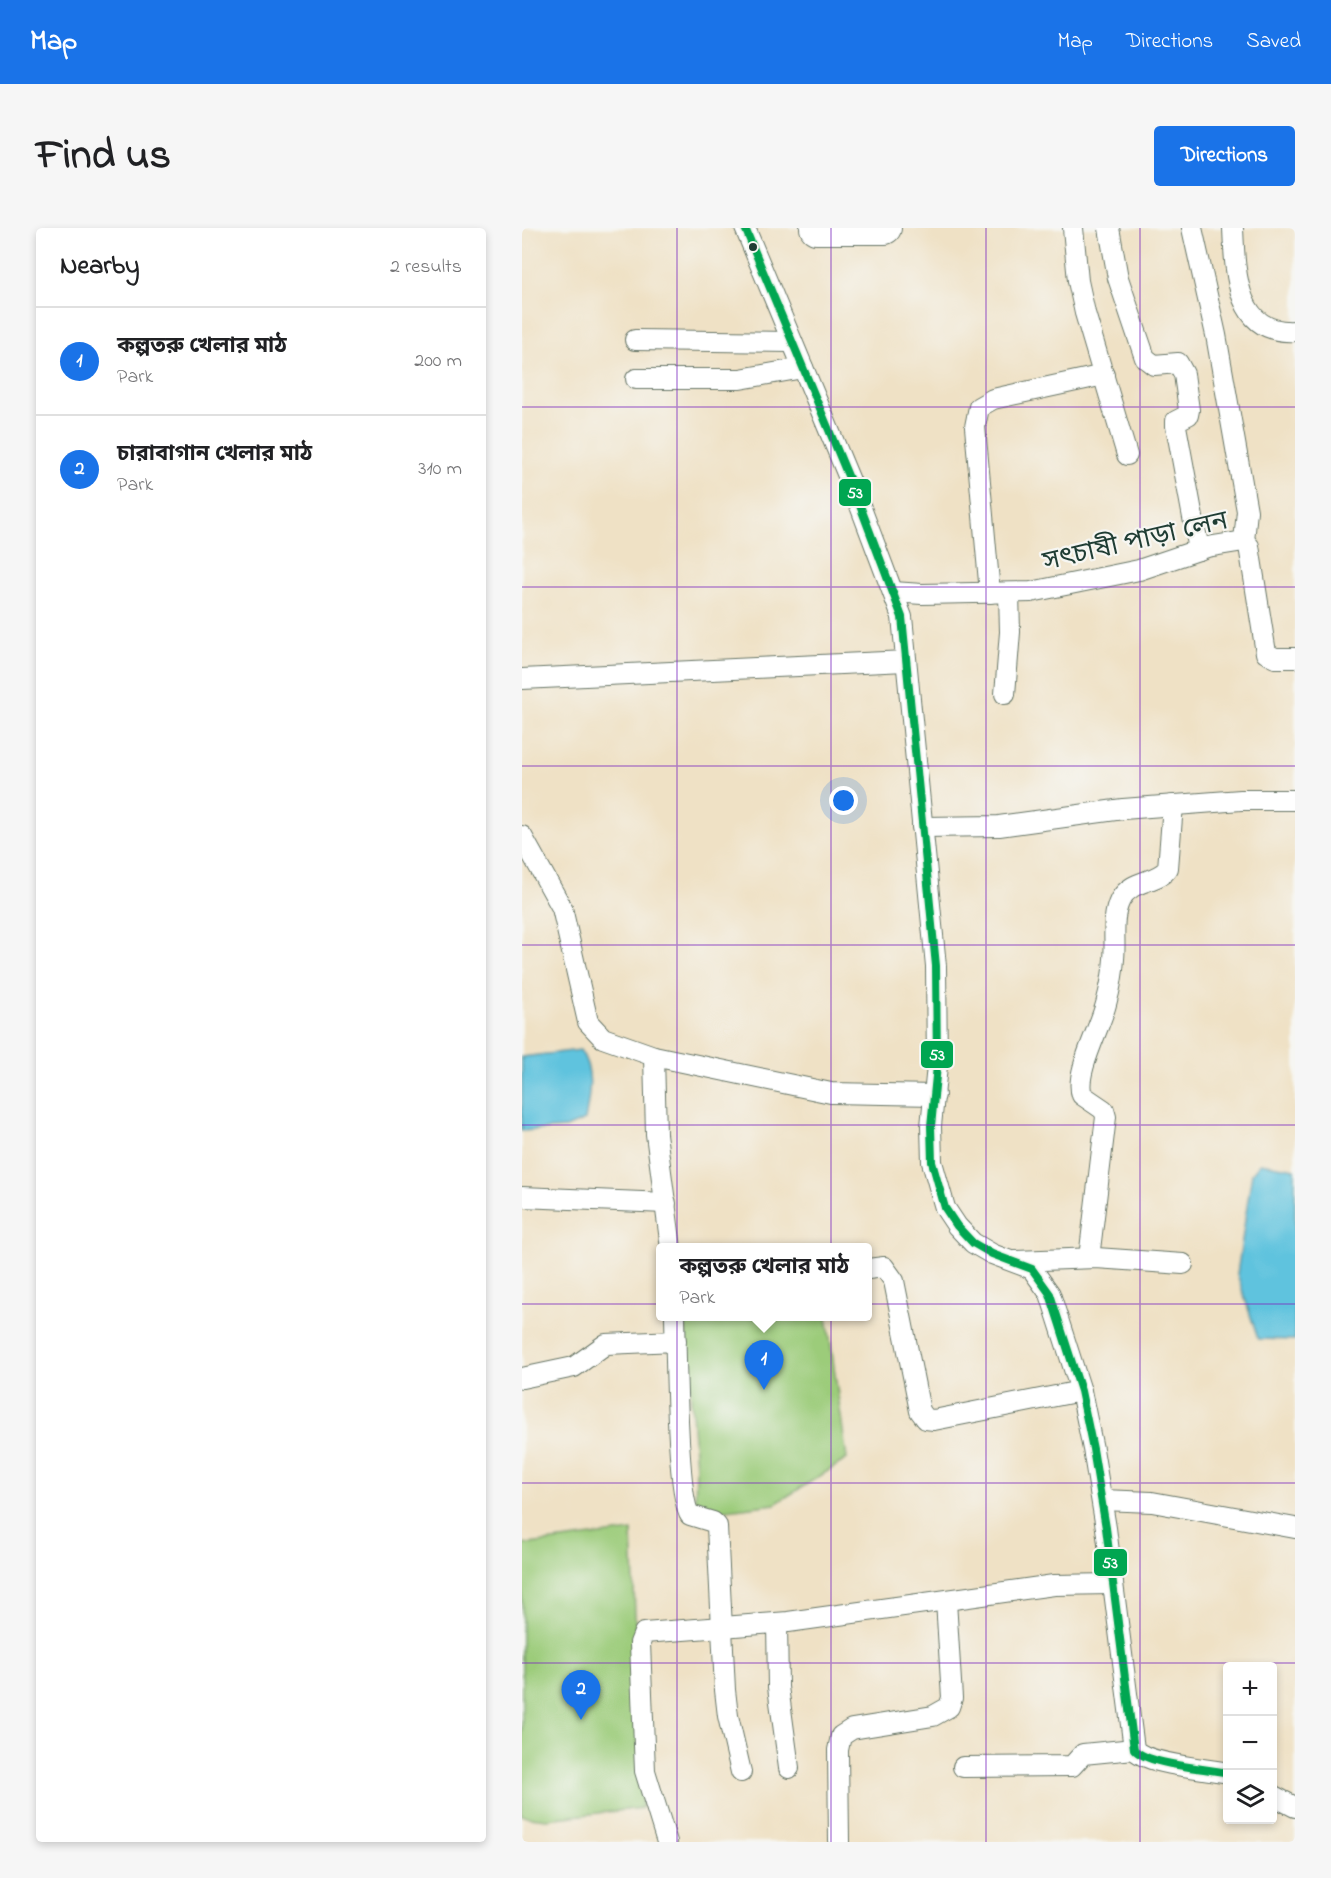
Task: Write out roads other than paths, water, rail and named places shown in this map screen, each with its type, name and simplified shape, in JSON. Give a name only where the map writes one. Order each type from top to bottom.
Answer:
[{"type":"main road","points":[[816,228],[885,228]]},
{"type":"street","points":[[745,228],[902,617],[936,966],[938,1034],[931,1152],[945,1209],[973,1243],[1009,1261],[1032,1269],[1046,1285],[1081,1391],[1102,1500],[1134,1749],[1138,1754],[1155,1760],[1223,1772]]},
{"type":"street","points":[[1072,228],[1078,281],[1127,455]]},
{"type":"street","points":[[1109,228],[1118,278],[1145,358],[1154,365],[1178,363],[1184,374],[1190,410],[1188,414],[1176,421],[1176,426],[1199,550]]},
{"type":"street","points":[[1192,228],[1216,335],[1247,511],[1244,541]]},
{"type":"street","points":[[1233,228],[1239,282],[1243,299],[1254,318],[1272,330],[1295,331]]},
{"type":"street","points":[[635,340],[792,342]]},
{"type":"street","points":[[636,379],[740,380],[803,368]]},
{"type":"street","points":[[1005,694],[1010,632],[999,593],[975,428],[979,407],[993,399],[1104,375]]},
{"type":"street","name":"সৎচাষী পাড়া লেন","points":[[893,592],[999,593],[1045,590],[1139,570],[1199,550],[1244,541],[1249,546],[1266,653],[1275,658],[1295,658]]},
{"type":"street","points":[[522,680],[906,661]]},
{"type":"street","points":[[922,827],[999,826],[1088,813],[1173,805],[1241,800],[1295,800]]},
{"type":"street","points":[[1089,1258],[1106,1117],[1104,1110],[1083,1095],[1079,1081],[1107,1000],[1114,960],[1117,908],[1131,887],[1161,875],[1168,868],[1173,805]]},
{"type":"street","points":[[522,836],[562,908],[592,1029],[603,1038],[654,1056],[831,1094],[935,1095]]},
{"type":"street","points":[[522,872],[542,869]]},
{"type":"street","points":[[654,1056],[656,1134],[670,1243]]},
{"type":"street","points":[[522,1197],[666,1203]]},
{"type":"street","points":[[1009,1261],[1089,1258],[1183,1264]]},
{"type":"street","points":[[872,1269],[884,1268],[894,1281],[920,1411],[926,1419],[934,1420],[1081,1391]]},
{"type":"street","points":[[675,1321],[680,1446],[686,1506],[690,1515],[713,1522],[717,1526],[728,1716],[741,1772]]},
{"type":"street","points":[[522,1378],[574,1367],[606,1344],[676,1341]]},
{"type":"street","points":[[1102,1500],[1152,1502],[1295,1528]]},
{"type":"street","points":[[668,1842],[645,1772],[640,1638],[647,1632],[723,1629],[777,1623],[1054,1585],[1111,1584]]},
{"type":"street","points":[[839,1842],[838,1750],[841,1737],[852,1729],[933,1716],[949,1707],[952,1698],[946,1601]]},
{"type":"street","points":[[777,1623],[778,1688],[789,1768]]},
{"type":"street","points":[[963,1767],[1072,1766],[1083,1754],[1134,1749]]},
{"type":"street","points":[[1277,1798],[1295,1807]]},
{"type":"water","points":[[580,1050],[588,1066],[589,1075],[585,1120],[566,1128],[522,1131],[522,1057]]},
{"type":"water","points":[[1260,1163],[1295,1169],[1295,1340],[1258,1339],[1237,1274],[1252,1173]]},
{"type":"place","name":"কল্পতরু খেলার মাঠ","points":[[764,1390]]},
{"type":"place","name":"চারাবাগান খেলার মাঠ","points":[[581,1720]]}]
